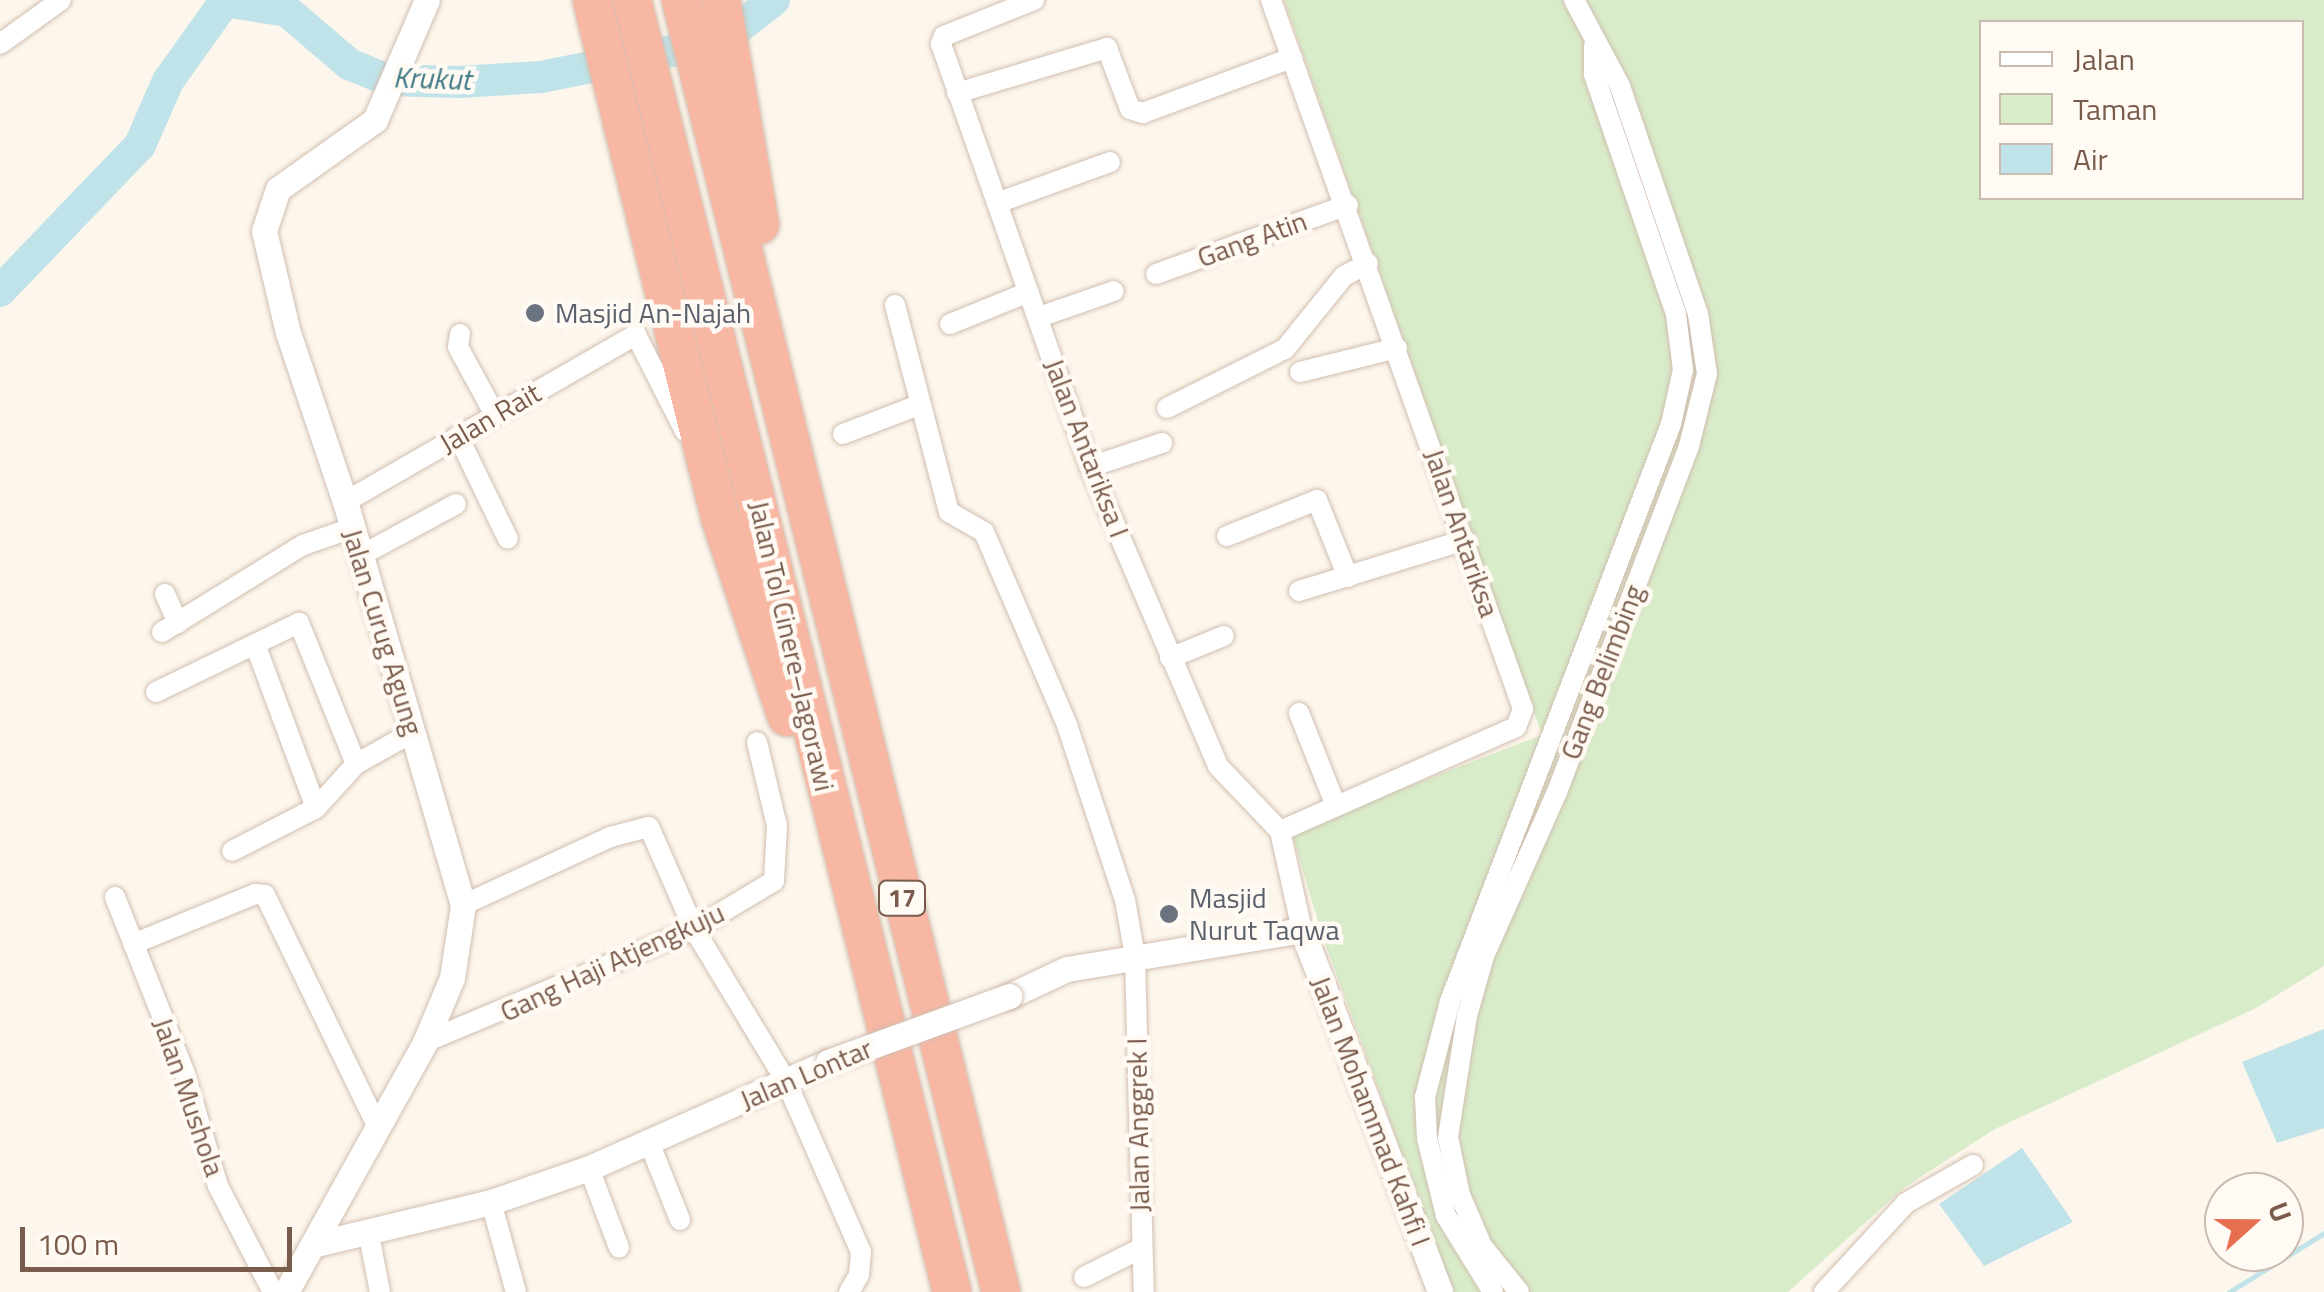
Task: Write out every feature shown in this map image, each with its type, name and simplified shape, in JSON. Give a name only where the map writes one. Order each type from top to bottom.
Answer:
[{"type":"highway","points":[[567,0],[603,78]]},
{"type":"highway","points":[[592,0],[603,78],[649,238],[720,517],[861,943]]},
{"type":"highway","name":"Jalan Tol Cinere–Jagorawi","points":[[632,0],[861,943],[952,1292]]},
{"type":"highway","points":[[682,0],[714,61]]},
{"type":"highway","points":[[714,61],[720,0]]},
{"type":"highway","name":"Jalan Tol Cinere–Jagorawi","points":[[714,61],[806,504],[1000,1292]]},
{"type":"street","points":[[0,44],[61,0]]},
{"type":"street","name":"Jalan Curug Agung","points":[[286,1292],[425,1042],[452,978],[463,904],[345,502],[288,333],[264,231],[278,188],[381,110],[427,0]]},
{"type":"street","name":"Jalan Antariksa I","points":[[1034,0],[941,39],[1090,467],[1170,658],[1218,766],[1280,830]]},
{"type":"street","name":"Jalan Antariksa","points":[[1271,0],[1348,205],[1523,709],[1516,727],[1280,830]]},
{"type":"street","name":"Gang Belimbing","points":[[1519,1292],[1482,1246],[1460,1195],[1448,1136],[1464,1032],[1484,956],[1557,792],[1689,446],[1707,374],[1698,314],[1620,86],[1594,46],[1574,0]]},
{"type":"street","name":"Gang Belimbing","points":[[1492,1292],[1446,1216],[1427,1138],[1425,1096],[1450,1001],[1671,424],[1683,370],[1676,314],[1594,74],[1594,46]]},
{"type":"street","points":[[958,93],[1107,48],[1130,109],[1143,113],[1292,58]]},
{"type":"street","points":[[997,204],[1110,162]]},
{"type":"street","name":"Gang Atin","points":[[1156,274],[1348,205]]},
{"type":"street","points":[[1167,408],[1284,349],[1344,276],[1368,263]]},
{"type":"street","points":[[1039,318],[1114,291]]},
{"type":"street","points":[[950,324],[1029,292]]},
{"type":"street","name":"Jalan Anggrek I","points":[[895,305],[916,406],[949,512],[984,532],[1067,724],[1125,900],[1135,957],[1144,1292]]},
{"type":"street","points":[[460,334],[458,347],[495,414]]},
{"type":"street","name":"Jalan Rait","points":[[345,502],[636,335],[688,438]]},
{"type":"street","points":[[1300,372],[1397,348]]},
{"type":"street","points":[[1683,370],[1707,374]]},
{"type":"street","points":[[844,434],[916,406]]},
{"type":"street","points":[[458,436],[508,539]]},
{"type":"street","points":[[1090,467],[1162,443]]},
{"type":"street","points":[[1227,536],[1317,500],[1348,577]]},
{"type":"street","points":[[360,556],[456,504]]},
{"type":"street","points":[[165,594],[170,627],[303,544],[352,528]]},
{"type":"street","points":[[1299,591],[1465,540]]},
{"type":"street","points":[[156,692],[299,623],[356,764]]},
{"type":"street","points":[[1170,658],[1224,636]]},
{"type":"street","points":[[255,644],[316,808]]},
{"type":"street","points":[[1299,713],[1336,806]]},
{"type":"street","points":[[232,852],[316,808],[356,764],[413,732]]},
{"type":"street","name":"Gang Haji Atjengkuju","points":[[425,1042],[694,929],[774,881],[777,826],[757,742]]},
{"type":"street","points":[[463,904],[646,825],[694,929],[786,1081],[860,1252],[859,1275],[849,1292]]},
{"type":"street","points":[[1280,830],[1302,930]]},
{"type":"street","points":[[133,944],[255,894],[266,895],[377,1126]]},
{"type":"street","name":"Jalan Mushola","points":[[116,896],[184,1071],[218,1186],[273,1292]]},
{"type":"street","name":"Jalan Lontar","points":[[316,1244],[369,1235],[490,1202],[589,1168],[828,1062],[1009,996],[1068,969],[1302,930]]},
{"type":"street","name":"Jalan Mohammad Kahfi I","points":[[1302,930],[1440,1292]]},
{"type":"street","points":[[649,1142],[680,1220]]},
{"type":"street","points":[[1824,1292],[1906,1203],[1973,1166]]},
{"type":"street","points":[[589,1168],[619,1248]]},
{"type":"street","points":[[490,1202],[516,1292]]},
{"type":"street","points":[[369,1235],[380,1292]]},
{"type":"street","points":[[1084,1277],[1140,1249]]},
{"type":"green space","points":[[1284,0],[2324,0],[2324,966],[2256,1008],[1995,1129],[1905,1187],[1788,1292],[1453,1292],[1322,935],[1291,831],[1542,735]]},
{"type":"water","points":[[2324,1029],[2324,1128],[2277,1143],[2242,1062]]},
{"type":"water","points":[[2022,1148],[2073,1222],[1984,1266],[1939,1204]]},
{"type":"waterway","name":"Krukut","points":[[0,291],[140,145],[168,81],[225,1],[287,11],[349,64],[388,80],[459,82],[541,77],[721,41],[774,0]]},
{"type":"waterway","points":[[2229,1292],[2324,1233]]},
{"type":"place","name":"Masjid An-Najah","points":[[535,313]]},
{"type":"place","name":"Masjid Nurut Taqwa","points":[[1169,914]]}]
